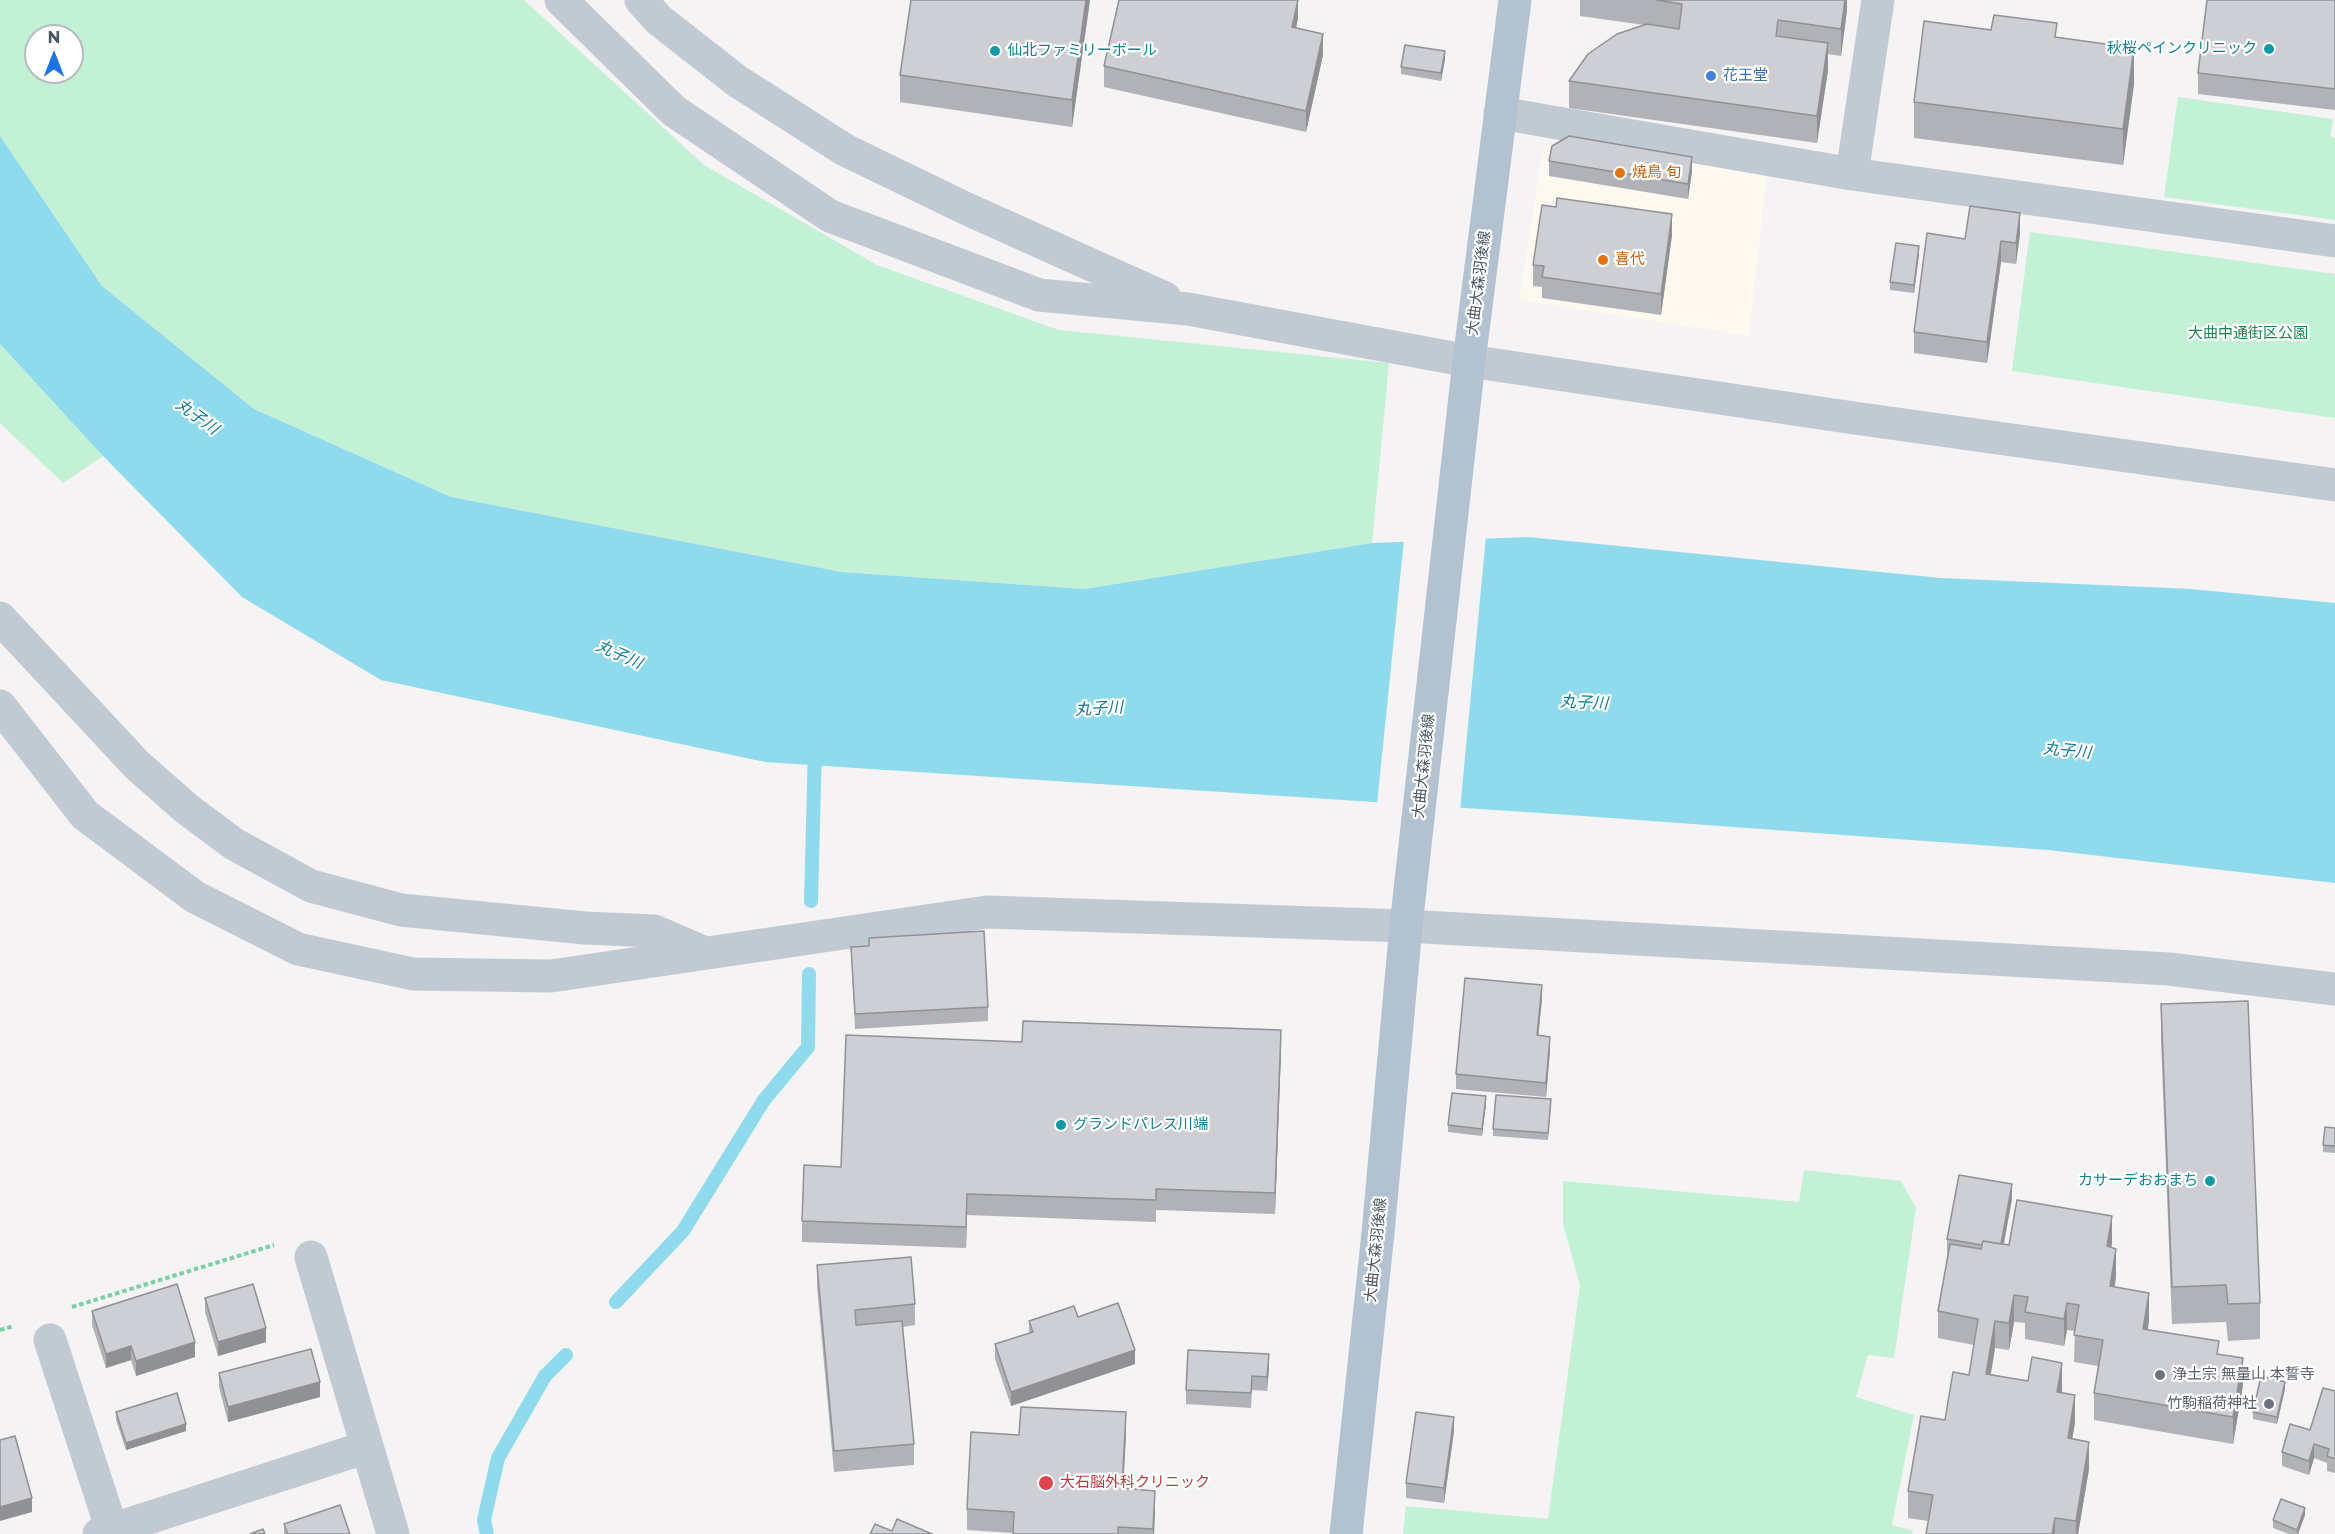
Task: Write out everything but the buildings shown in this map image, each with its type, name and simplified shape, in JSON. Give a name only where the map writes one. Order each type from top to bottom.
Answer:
[{"type":"main road","name":"大曲大森羽後線","points":[[1346,1534],[1378,1233],[1406,926],[1469,360],[1515,0]]},
{"type":"street","points":[[561,0],[674,111],[830,216],[1039,295],[1188,309],[1469,360],[1842,416],[2335,485]]},
{"type":"street","points":[[641,0],[659,20],[737,81],[845,150],[967,209],[1188,309]]},
{"type":"street","points":[[1852,174],[1878,0]]},
{"type":"street","points":[[1500,113],[1852,174],[2335,241]]},
{"type":"street","points":[[0,618],[137,765],[187,809],[234,844],[311,886],[401,910],[585,928],[654,931],[705,953]]},
{"type":"street","points":[[0,706],[85,815],[195,897],[298,949],[413,975],[551,976],[987,912],[1406,926],[2169,969],[2335,989]]},
{"type":"street","points":[[311,1257],[393,1534]]},
{"type":"street","points":[[50,1340],[106,1532],[367,1447]]},
{"type":"path","points":[[68,1309],[283,1242]]},
{"type":"path","points":[[0,1330],[23,1323]]},
{"type":"shaded area","points":[[1559,140],[1767,176],[1749,336],[1519,300],[1540,165],[1545,148]]},
{"type":"green space","points":[[0,0],[524,0],[704,165],[877,265],[1059,330],[1389,363],[1372,543],[1084,589],[842,572],[451,497],[254,409],[102,286],[0,136]]},
{"type":"green space","points":[[2178,97],[2333,119],[2330,136],[2335,138],[2335,220],[2164,197]]},
{"type":"green space","name":"大曲中通街区公園","points":[[2030,232],[2335,274],[2335,418],[2012,371]]},
{"type":"green space","points":[[0,344],[103,456],[63,483],[0,423]]},
{"type":"green space","points":[[1804,1170],[1901,1181],[1916,1208],[1894,1358],[1868,1355],[1856,1397],[1914,1415],[1892,1525],[1913,1531],[1912,1534],[1403,1534],[1406,1506],[1548,1519],[1580,1285],[1563,1224],[1563,1181],[1799,1202]]},
{"type":"water","name":"丸子川","points":[[0,136],[102,286],[254,409],[451,497],[842,572],[1084,589],[1372,543],[1528,537],[1941,578],[2191,589],[2335,603],[2335,883],[2048,850],[1556,814],[765,762],[381,680],[242,597],[103,456],[0,344]]},
{"type":"pier","points":[[1486,536],[1460,810],[1377,805],[1404,539]]},
{"type":"waterway","points":[[811,901],[815,747]]},
{"type":"waterway","points":[[616,1302],[683,1231],[764,1100],[808,1047],[809,974]]},
{"type":"waterway","points":[[487,1534],[484,1520],[498,1458],[545,1376],[566,1355]]},
{"type":"place","name":"秋桜ペインクリニック","points":[[2269,49]]},
{"type":"place","name":"仙北ファミリーボール","points":[[995,51]]},
{"type":"place","name":"花王堂","points":[[1711,76]]},
{"type":"place","name":"焼鳥 旬","points":[[1620,173]]},
{"type":"place","name":"喜代","points":[[1603,260]]},
{"type":"place","name":"グランドパレス川端","points":[[1061,1125]]},
{"type":"place","name":"カサーデおおまち","points":[[2210,1181]]},
{"type":"place","name":"浄土宗 無量山 本誓寺","points":[[2160,1375]]},
{"type":"place","name":"竹駒稲荷神社","points":[[2269,1404]]},
{"type":"place","name":"大石脳外科クリニック","points":[[1046,1483]]}]
